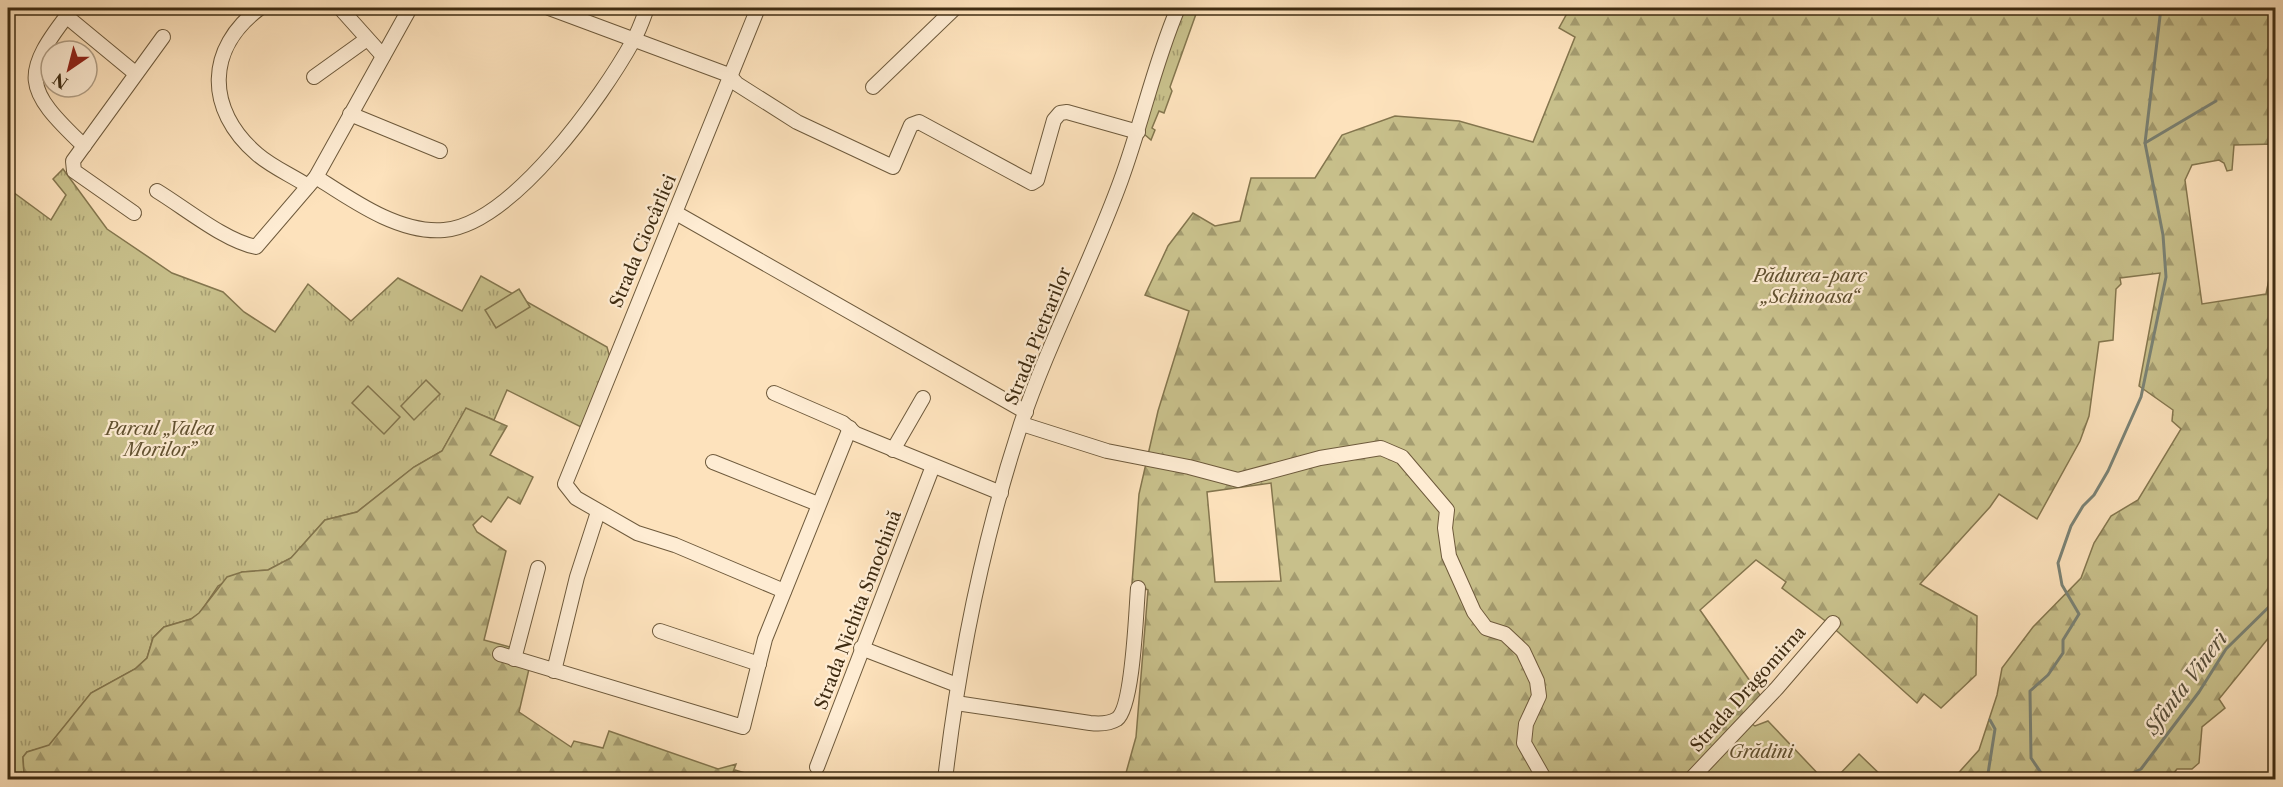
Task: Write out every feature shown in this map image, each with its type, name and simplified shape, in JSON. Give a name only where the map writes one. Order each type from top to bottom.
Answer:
[{"type":"street","points":[[260,8],[241,22],[230,36],[220,63],[217,82],[228,117],[255,153],[400,223],[422,229],[443,230],[461,227],[491,213],[508,200],[543,164],[608,80],[634,40],[647,8]]},
{"type":"street","points":[[339,8],[383,56]]},
{"type":"street","points":[[158,191],[225,233],[246,245],[256,247],[312,182],[410,8]]},
{"type":"street","points":[[549,8],[729,75],[737,84],[797,122],[893,167],[911,125],[919,122],[1032,183],[1037,180],[1054,120],[1060,113],[1067,112],[1138,132]]},
{"type":"street","name":"Strada Ciocârliei","points":[[598,512],[566,489],[567,478],[758,8]]},
{"type":"street","points":[[873,87],[955,8]]},
{"type":"street","name":"Strada Pietrarilor","points":[[945,780],[957,685],[981,568],[1001,494],[1024,418],[1117,192],[1138,132],[1166,35],[1178,8]]},
{"type":"street","points":[[84,146],[40,100],[34,80],[40,56],[70,12],[135,73]]},
{"type":"street","points":[[134,213],[74,171],[73,161],[163,37]]},
{"type":"street","points":[[314,77],[367,39]]},
{"type":"street","points":[[351,114],[440,151]]},
{"type":"street","points":[[676,213],[1024,418],[1107,450],[1190,467],[1238,480],[1320,458],[1381,448],[1402,457],[1447,510],[1445,528],[1449,556],[1474,612],[1486,628],[1505,634],[1523,651],[1537,681],[1539,696],[1526,724],[1524,743],[1545,780]]},
{"type":"street","points":[[774,393],[850,428],[856,434],[1001,494]]},
{"type":"street","points":[[893,450],[923,398]]},
{"type":"street","points":[[500,654],[743,728],[759,664],[784,591],[850,428]]},
{"type":"street","points":[[713,462],[818,504]]},
{"type":"street","name":"Strada Nichita Smochină","points":[[817,767],[933,466]]},
{"type":"street","points":[[554,671],[577,577],[598,512],[637,533],[675,545],[784,591]]},
{"type":"street","points":[[514,659],[538,568]]},
{"type":"street","points":[[956,703],[1090,723],[1107,723],[1117,719],[1125,708],[1129,687],[1138,588]]},
{"type":"street","name":"Strada Dragomirna","points":[[1690,780],[1833,623]]},
{"type":"street","points":[[660,631],[759,664]]},
{"type":"street","points":[[861,648],[957,685]]},
{"type":"green space","name":"Pădurea-parc „Schinoasa“","points":[[1570,8],[2275,8],[2275,144],[2234,145],[2232,170],[2227,171],[2224,163],[2219,160],[2192,165],[2185,180],[2202,304],[2266,294],[2273,260],[2269,211],[2276,203],[2275,630],[2219,699],[2225,708],[2202,727],[2199,763],[2192,769],[2177,769],[2168,780],[1953,779],[1979,750],[1997,695],[2002,668],[2033,627],[2081,578],[2094,543],[2111,516],[2138,500],[2181,429],[2172,421],[2173,410],[2139,386],[2160,273],[2120,278],[2121,284],[2116,289],[2113,340],[2099,342],[2089,416],[2080,441],[2037,519],[1999,494],[1990,507],[1920,584],[1977,616],[1976,675],[1941,708],[1924,694],[1917,703],[1828,623],[1782,588],[1786,582],[1756,560],[1700,610],[1762,698],[1683,779],[1124,780],[1136,737],[1148,590],[1132,583],[1139,494],[1158,411],[1189,311],[1145,295],[1168,246],[1193,213],[1215,226],[1240,221],[1251,178],[1315,178],[1342,135],[1395,116],[1459,121],[1533,142],[1575,37],[1559,28]],"holes":[[[1271,483],[1281,581],[1215,582],[1207,492]]]},
{"type":"green space","points":[[1184,11],[1196,14],[1170,87],[1172,91],[1164,113],[1159,111],[1152,128],[1155,130],[1151,140],[1144,134],[1144,125],[1173,27]]},
{"type":"green space","name":"Parcul „Valea Morilor”","points":[[63,169],[107,229],[172,273],[223,292],[244,312],[275,332],[308,284],[351,321],[398,278],[462,311],[481,276],[607,347],[610,358],[583,428],[507,390],[494,420],[466,409],[442,451],[414,467],[357,512],[325,520],[291,558],[268,570],[242,572],[218,586],[200,613],[191,619],[164,627],[153,638],[147,658],[135,669],[91,693],[49,746],[27,752],[23,757],[24,774],[19,779],[8,779],[8,181],[13,192],[51,220],[66,195],[53,179]]},
{"type":"green space","points":[[519,289],[530,307],[496,328],[485,310]]},
{"type":"green space","points":[[426,380],[440,394],[414,420],[401,406]]},
{"type":"green space","points":[[368,386],[400,417],[384,434],[352,403]]},
{"type":"green space","points":[[466,408],[507,426],[490,455],[533,477],[520,504],[508,497],[491,522],[482,516],[473,525],[477,532],[506,551],[484,640],[510,647],[529,669],[519,712],[571,747],[574,741],[603,748],[609,731],[718,769],[736,764],[730,780],[19,780],[24,774],[23,757],[27,752],[49,745],[91,693],[135,669],[147,658],[153,638],[164,627],[191,619],[199,613],[227,577],[242,572],[268,570],[291,558],[325,520],[357,512],[414,467],[442,451]]},
{"type":"green space","name":"Grădini","points":[[1768,721],[1823,779],[1695,780],[1749,722],[1755,726]]},
{"type":"green space","name":"Grădini","points":[[1859,754],[1885,779],[1835,779]]},
{"type":"green space","points":[[735,770],[765,779],[733,779]]},
{"type":"waterway","points":[[2046,780],[2031,758],[2030,691],[2048,675],[2063,653],[2063,640],[2079,614],[2062,585],[2058,563],[2071,526],[2108,471],[2141,397],[2166,277],[2163,235],[2145,143],[2161,8]]},
{"type":"waterway","points":[[2145,143],[2216,101]]},
{"type":"waterway","name":"Sfânta Vineri","points":[[2119,780],[2141,769],[2199,692],[2226,649],[2276,600]]},
{"type":"waterway","points":[[1987,780],[1995,729],[1990,720]]}]
